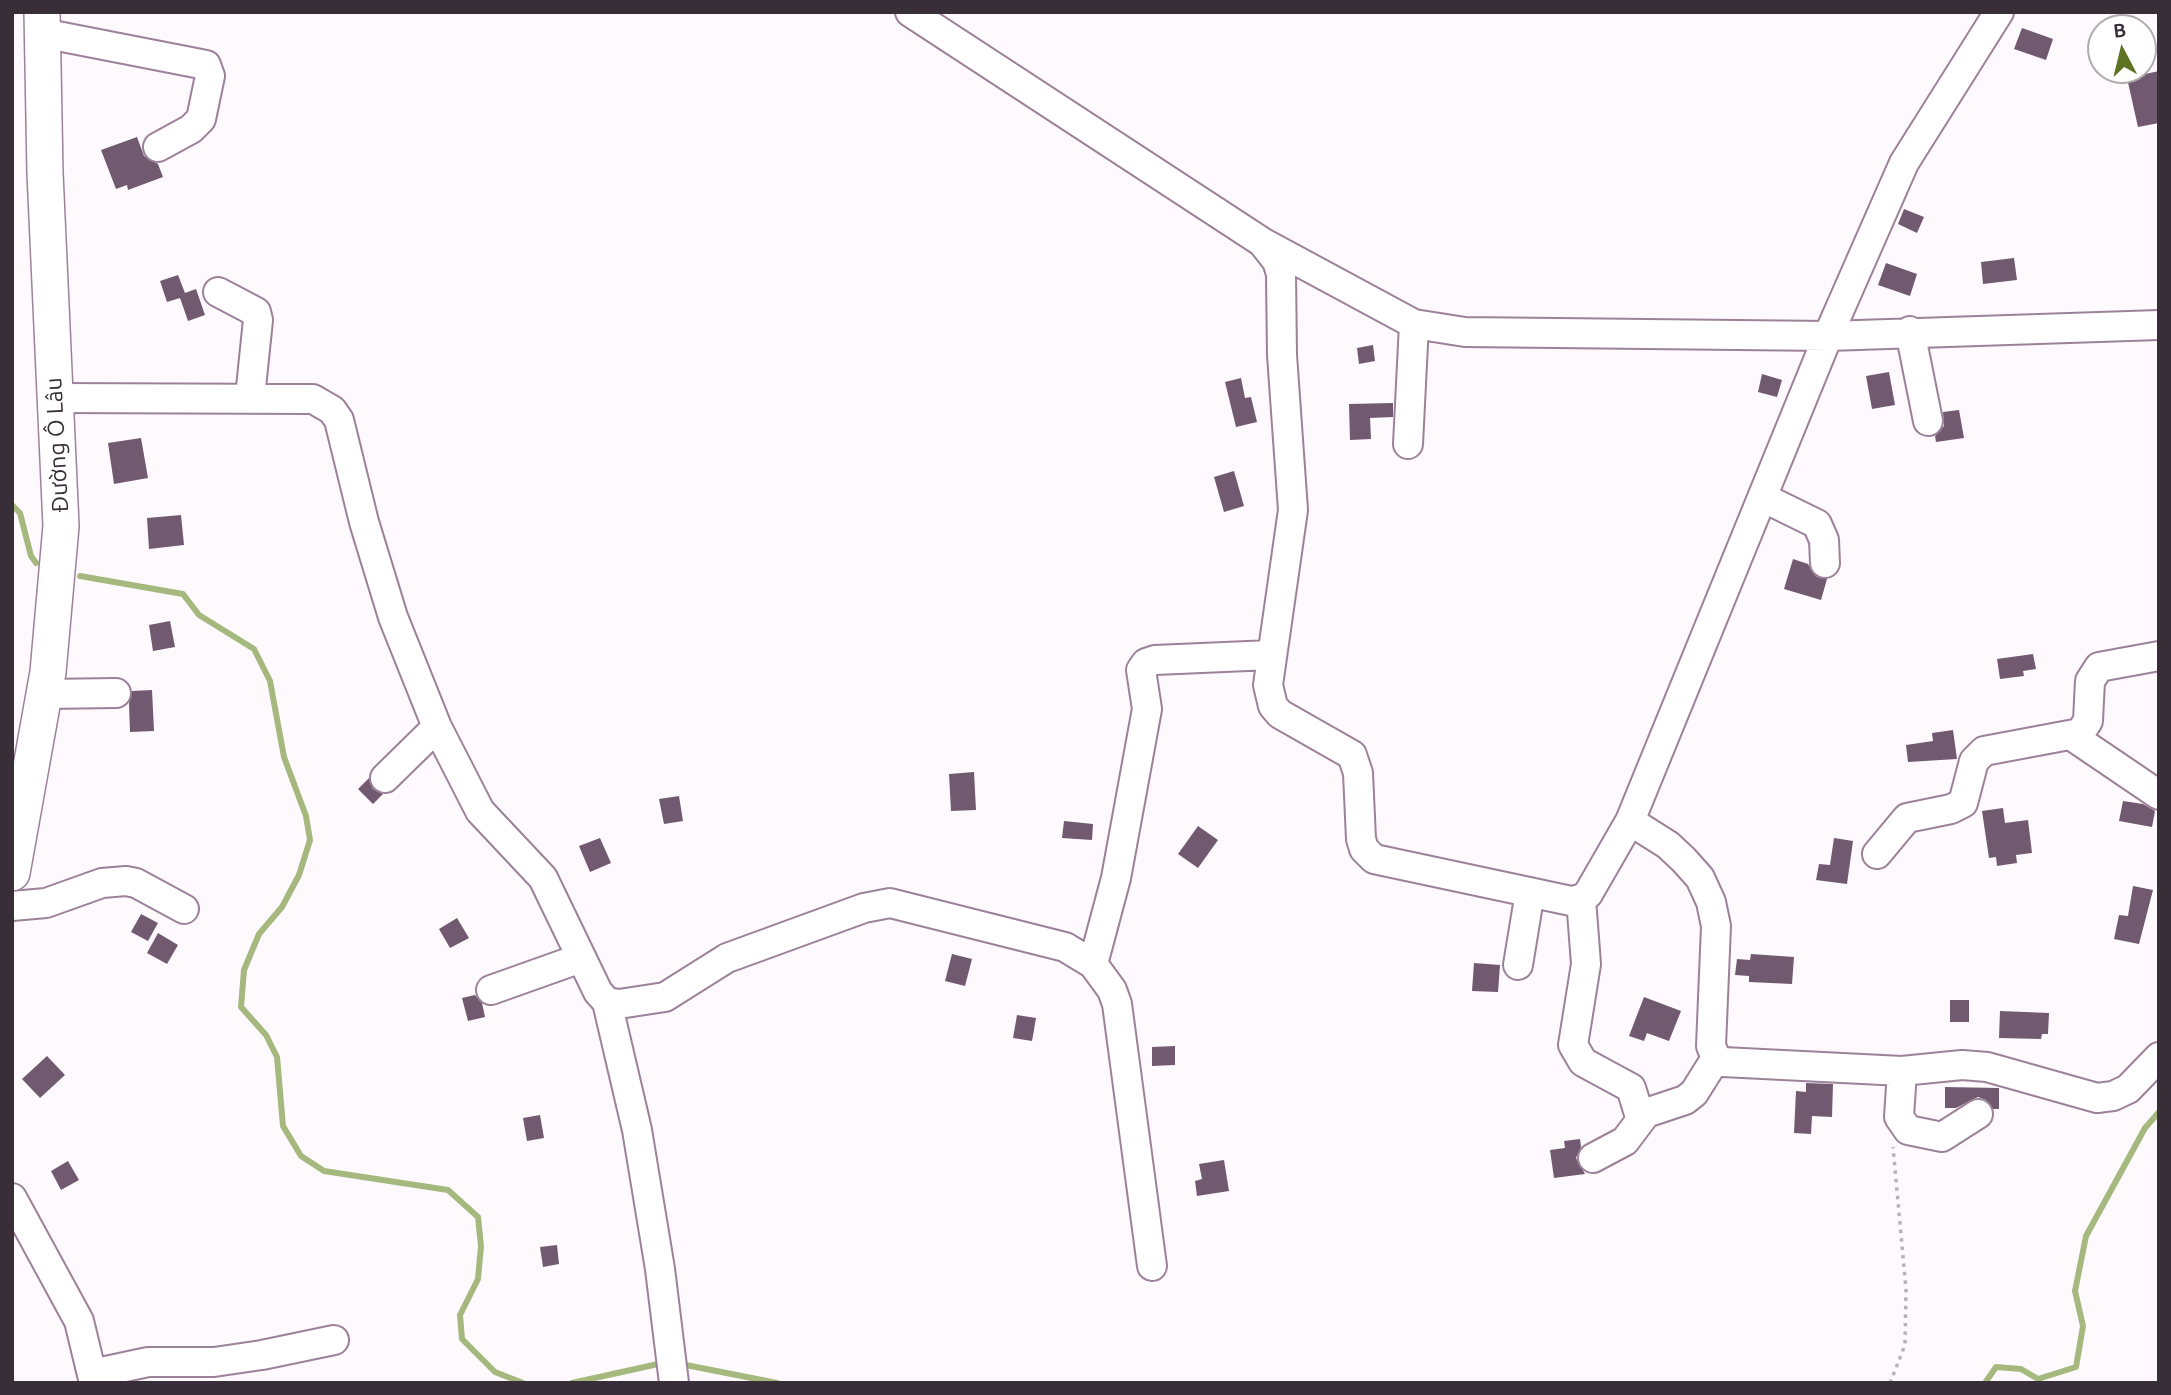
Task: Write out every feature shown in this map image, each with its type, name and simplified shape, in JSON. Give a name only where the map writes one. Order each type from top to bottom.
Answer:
[{"type":"main road","name":"Đường Ô Lâu","points":[[12,873],[45,694],[61,526],[45,173],[42,22]]},
{"type":"street","points":[[910,12],[1262,242],[1414,324],[1465,332],[1828,336],[1910,331],[2159,325]]},
{"type":"street","points":[[1262,242],[1277,261],[1280,274],[1282,355],[1293,510],[1271,655],[1268,685],[1273,706],[1280,714],[1345,749],[1356,763],[1362,839],[1368,855],[1374,859],[1571,901],[1581,899],[1588,894],[1630,821],[1828,336],[1904,163],[1999,12]]},
{"type":"street","points":[[42,22],[206,65],[210,76],[201,119],[191,129],[158,147]]},
{"type":"street","points":[[218,292],[256,312],[258,320],[250,397]]},
{"type":"street","points":[[1408,444],[1414,324]]},
{"type":"street","points":[[1910,331],[1928,421]]},
{"type":"street","points":[[55,398],[313,399],[332,410],[339,420],[382,582],[438,727],[484,817],[543,878],[598,992],[607,1002],[646,1185],[674,1383]]},
{"type":"street","points":[[1764,498],[1817,524],[1824,540],[1825,564]]},
{"type":"street","points":[[1093,964],[1116,878],[1147,709],[1141,670],[1146,663],[1155,660],[1271,655]]},
{"type":"street","points":[[1877,854],[1907,818],[1951,809],[1963,803],[1974,761],[1984,751],[2072,736],[2085,728],[2090,681],[2099,667],[2159,656]]},
{"type":"street","points":[[45,694],[116,693]]},
{"type":"street","points":[[385,778],[438,727]]},
{"type":"street","points":[[2072,736],[2159,795]]},
{"type":"street","points":[[1630,821],[1668,845],[1684,860],[1700,878],[1711,902],[1716,926],[1711,1046],[1716,1058],[1730,1063],[1902,1071],[1962,1065],[1987,1067],[2097,1098],[2113,1096],[2128,1089],[2159,1057]]},
{"type":"street","points":[[12,906],[46,903],[102,883],[126,881],[136,883],[184,909]]},
{"type":"street","points":[[1518,965],[1530,892]]},
{"type":"street","points":[[1581,899],[1586,964],[1573,1045],[1583,1062],[1631,1088],[1640,1117]]},
{"type":"street","points":[[607,1002],[619,1004],[665,997],[727,958],[864,908],[890,903],[1065,947],[1093,964],[1112,989],[1117,1004],[1152,1266]]},
{"type":"street","points":[[491,990],[581,958]]},
{"type":"street","points":[[1593,1158],[1625,1141],[1640,1117],[1685,1100],[1702,1085],[1716,1058]]},
{"type":"street","points":[[1902,1071],[1899,1108],[1904,1127],[1937,1137],[1951,1134],[1966,1120],[1978,1114]]},
{"type":"street","points":[[12,1198],[71,1304],[86,1341],[93,1378],[148,1362],[214,1362],[262,1355],[334,1339]]},
{"type":"path","points":[[1890,1383],[1905,1345],[1906,1289],[1891,1127],[1899,1108]]},
{"type":"building","points":[[2022,28],[2053,39],[2046,60],[2014,49]]},
{"type":"building","points":[[2157,71],[2159,123],[2138,127],[2128,84],[2157,84]]},
{"type":"building","points":[[137,137],[144,156],[158,164],[163,177],[128,190],[127,185],[116,189],[101,150]]},
{"type":"building","points":[[1904,209],[1924,217],[1917,233],[1898,224]]},
{"type":"building","points":[[2014,258],[2017,280],[1983,284],[1981,262]]},
{"type":"building","points":[[1886,263],[1917,274],[1910,296],[1878,285]]},
{"type":"building","points":[[178,275],[185,293],[196,289],[205,315],[188,321],[180,298],[167,302],[160,281]]},
{"type":"building","points":[[1373,345],[1375,361],[1359,364],[1357,348]]},
{"type":"building","points":[[1889,372],[1895,405],[1872,409],[1866,376]]},
{"type":"building","points":[[1762,374],[1782,380],[1777,397],[1758,392]]},
{"type":"building","points":[[1241,378],[1245,398],[1251,397],[1257,422],[1236,427],[1225,382]]},
{"type":"building","points":[[1393,403],[1393,417],[1370,418],[1371,439],[1350,440],[1349,404]]},
{"type":"building","points":[[1959,410],[1964,438],[1936,442],[1935,436],[1944,426],[1943,412]]},
{"type":"building","points":[[141,438],[148,478],[114,484],[108,443]]},
{"type":"building","points":[[1234,471],[1244,506],[1224,512],[1214,477]]},
{"type":"building","points":[[181,515],[184,545],[149,549],[147,518]]},
{"type":"building","points":[[1793,559],[1808,564],[1817,577],[1827,579],[1821,600],[1784,589]]},
{"type":"building","points":[[170,621],[175,647],[153,651],[149,625]]},
{"type":"building","points":[[2033,654],[2036,669],[2023,671],[2024,676],[2000,679],[1997,659]]},
{"type":"building","points":[[152,690],[154,731],[130,732],[129,703],[132,691]]},
{"type":"building","points":[[1953,730],[1957,759],[1908,762],[1906,745],[1933,741],[1932,733]]},
{"type":"building","points":[[974,772],[976,810],[951,811],[949,774]]},
{"type":"building","points":[[369,778],[373,789],[383,794],[373,804],[358,789]]},
{"type":"building","points":[[679,796],[683,821],[664,824],[659,799]]},
{"type":"building","points":[[2123,801],[2143,804],[2155,811],[2152,827],[2119,821]]},
{"type":"building","points":[[2003,808],[2005,823],[2028,820],[2032,853],[2016,855],[2017,863],[1997,866],[1996,857],[1989,858],[1982,811]]},
{"type":"building","points":[[1064,821],[1093,824],[1092,840],[1062,838]]},
{"type":"building","points":[[1198,826],[1218,840],[1198,868],[1178,854]]},
{"type":"building","points":[[600,838],[611,863],[590,872],[579,846]]},
{"type":"building","points":[[1834,838],[1853,841],[1847,884],[1816,880],[1819,864],[1830,865]]},
{"type":"building","points":[[2133,886],[2153,890],[2139,944],[2114,939],[2119,915],[2128,916]]},
{"type":"building","points":[[141,914],[158,923],[148,941],[131,932]]},
{"type":"building","points":[[457,918],[469,938],[450,948],[439,929]]},
{"type":"building","points":[[158,933],[178,945],[167,964],[147,953]]},
{"type":"building","points":[[952,954],[972,959],[965,986],[945,981]]},
{"type":"building","points":[[1751,954],[1794,957],[1792,984],[1749,982],[1749,976],[1735,975],[1737,959],[1750,960]]},
{"type":"building","points":[[1474,963],[1500,965],[1498,992],[1472,991]]},
{"type":"building","points":[[475,995],[482,1003],[485,1017],[468,1021],[462,998]]},
{"type":"building","points":[[1644,997],[1681,1011],[1669,1041],[1647,1033],[1644,1041],[1629,1036]]},
{"type":"building","points":[[1950,1000],[1969,1000],[1969,1022],[1950,1022]]},
{"type":"building","points":[[2000,1011],[2049,1013],[2048,1034],[2042,1034],[2041,1039],[1999,1038]]},
{"type":"building","points":[[1017,1015],[1036,1018],[1032,1041],[1013,1038]]},
{"type":"building","points":[[1175,1046],[1175,1065],[1152,1066],[1152,1047]]},
{"type":"building","points":[[47,1056],[65,1075],[40,1098],[22,1079]]},
{"type":"building","points":[[1806,1083],[1833,1084],[1832,1117],[1812,1116],[1811,1134],[1794,1133],[1796,1091],[1806,1092]]},
{"type":"building","points":[[1945,1087],[1999,1088],[1999,1109],[1993,1109],[1986,1100],[1978,1097],[1956,1108],[1945,1108]]},
{"type":"building","points":[[540,1115],[544,1138],[527,1141],[523,1118]]},
{"type":"building","points":[[1580,1139],[1581,1147],[1576,1158],[1585,1174],[1554,1178],[1550,1150],[1565,1148],[1564,1141]]},
{"type":"building","points":[[1224,1160],[1229,1191],[1197,1196],[1195,1181],[1202,1179],[1199,1164]]},
{"type":"building","points":[[68,1161],[79,1180],[61,1190],[51,1171]]},
{"type":"building","points":[[557,1245],[559,1264],[543,1267],[540,1247]]},
{"type":"waterway","points":[[12,505],[20,513],[31,556],[36,563]]},
{"type":"waterway","points":[[80,576],[183,594],[199,615],[254,649],[270,681],[284,757],[306,816],[310,840],[299,875],[282,907],[259,934],[244,970],[241,1007],[266,1035],[277,1057],[283,1126],[301,1156],[324,1171],[448,1190],[478,1217],[481,1246],[478,1279],[460,1315],[462,1339],[495,1372],[523,1383]]},
{"type":"waterway","points":[[1985,1383],[1996,1367],[2021,1369],[2038,1379],[2076,1367],[2083,1326],[2075,1291],[2086,1236],[2145,1128],[2159,1112]]},
{"type":"waterway","points":[[572,1383],[658,1364]]},
{"type":"waterway","points":[[686,1365],[777,1383]]}]
